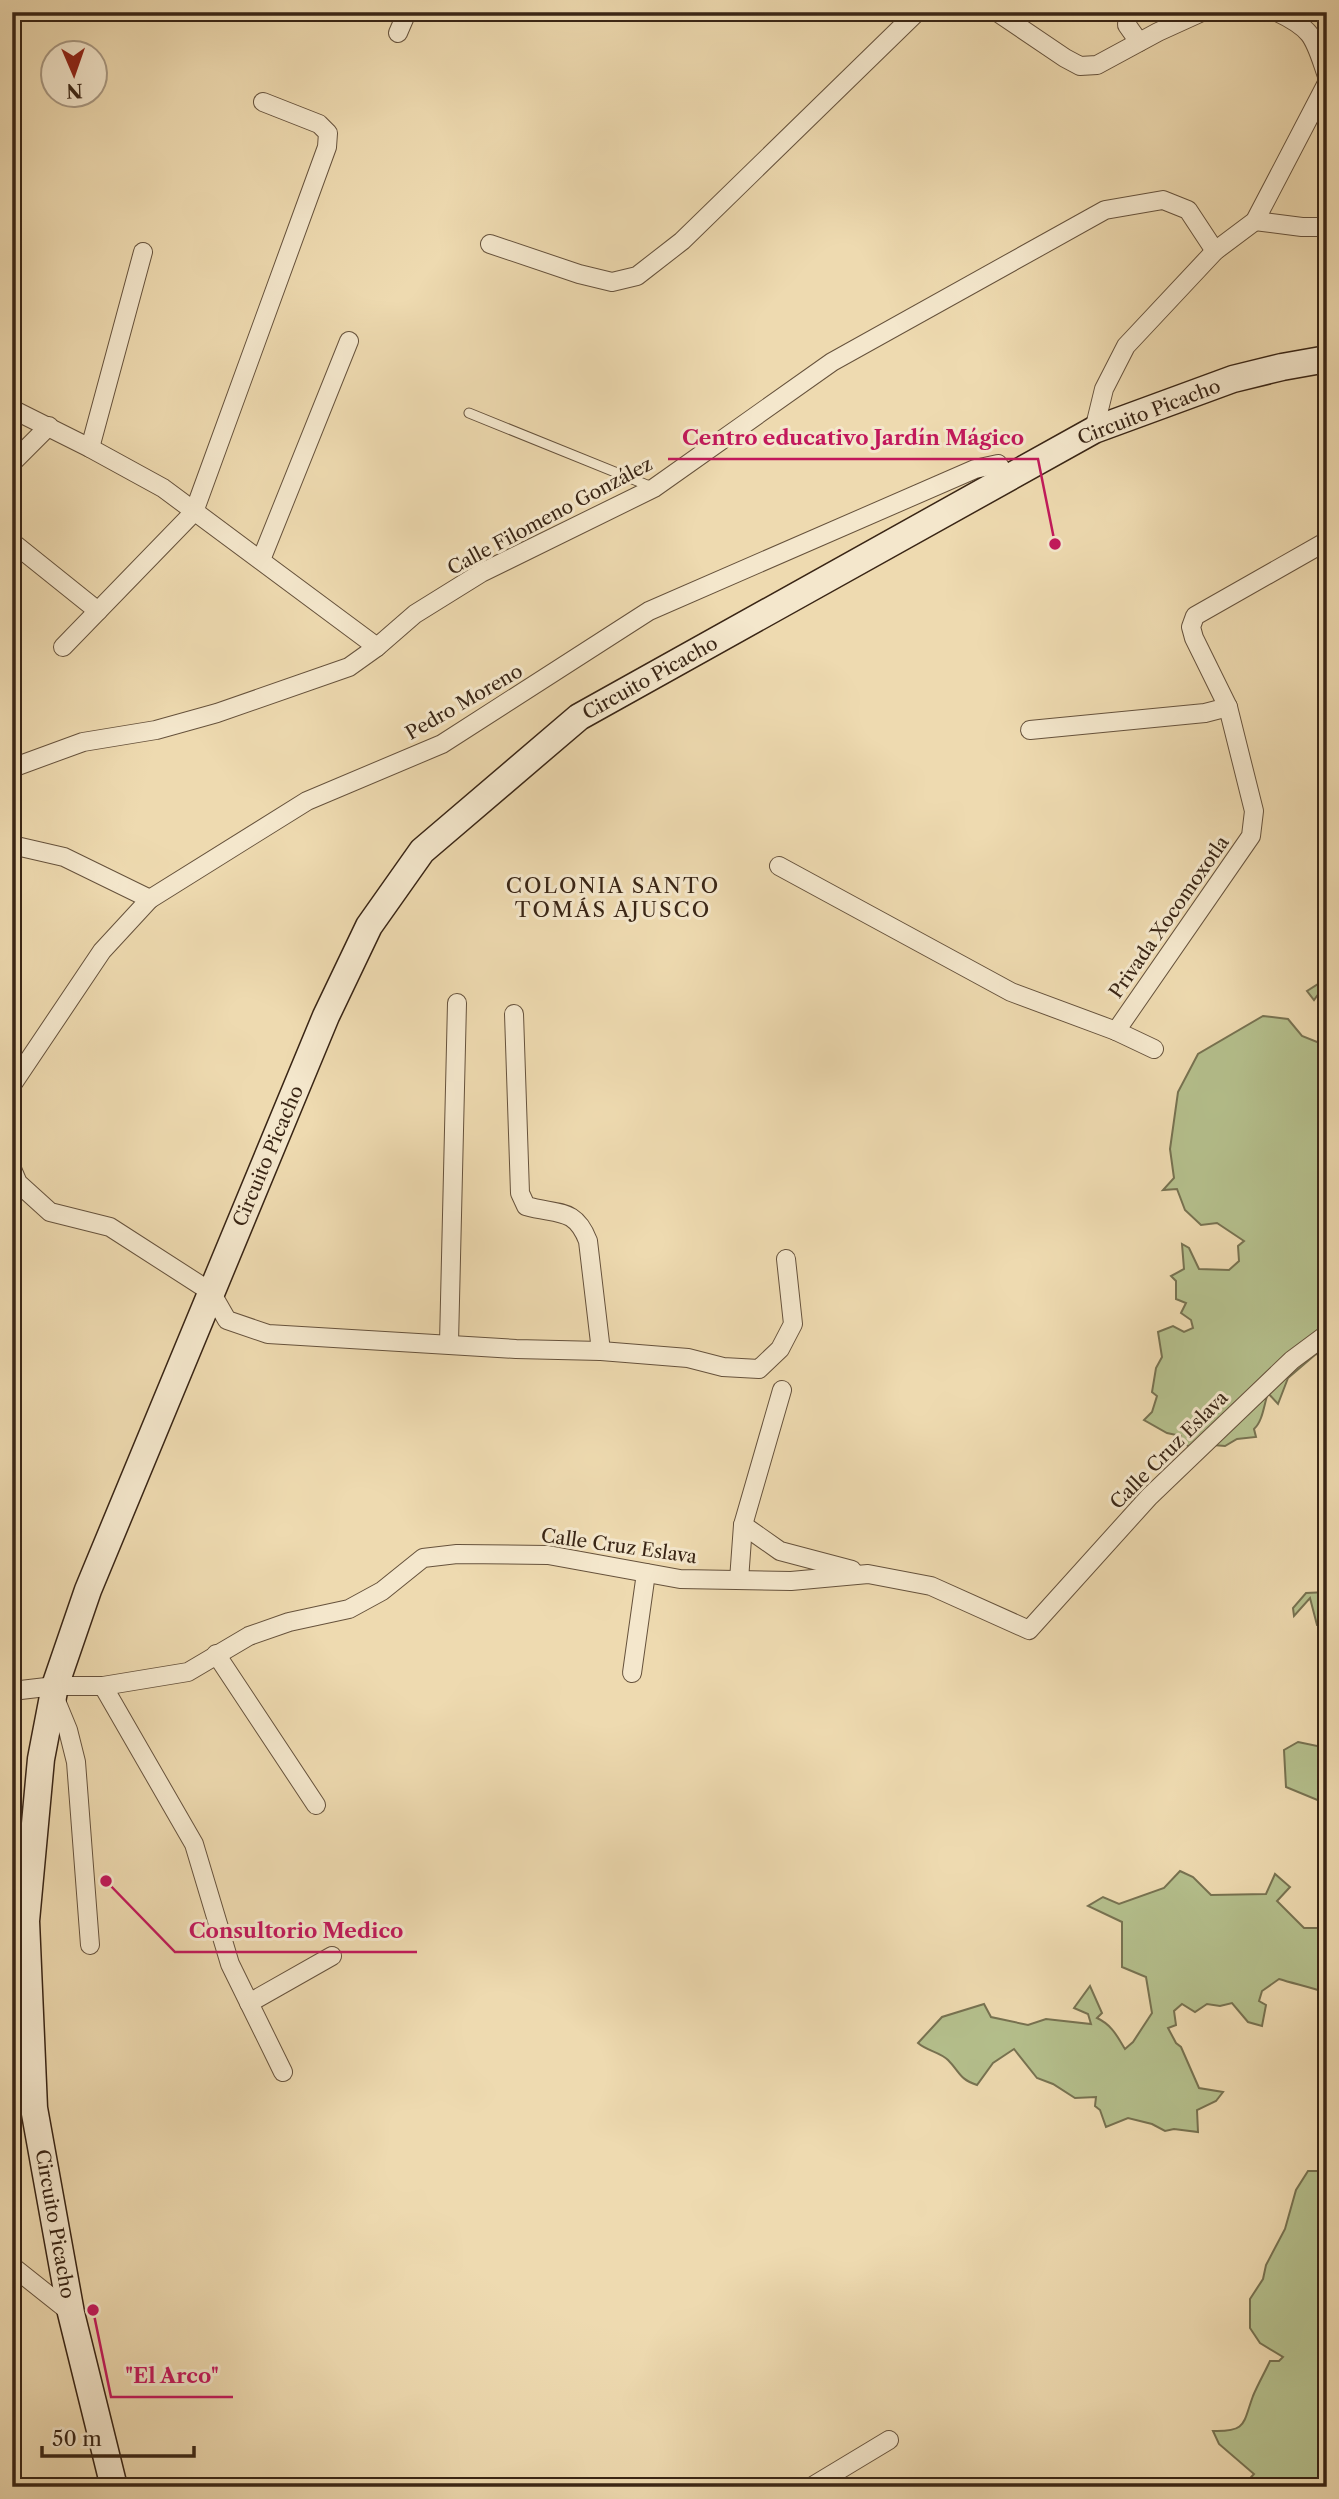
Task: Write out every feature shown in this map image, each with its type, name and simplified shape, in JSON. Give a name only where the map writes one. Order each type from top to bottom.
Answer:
[{"type":"main road","name":"Circuito Picacho","points":[[114,2487],[71,2314],[34,2108],[26,1921],[41,1759],[54,1691],[88,1590],[331,1005],[369,926],[422,851],[579,717],[1094,430],[1233,379],[1327,359]]},
{"type":"street","points":[[398,33],[407,12]]},
{"type":"street","points":[[490,244],[579,274],[612,282],[637,276],[682,241],[917,12]]},
{"type":"street","points":[[997,12],[1065,58],[1080,65],[1097,65],[1202,12]]},
{"type":"street","points":[[1128,12],[1127,25],[1139,42]]},
{"type":"street","points":[[1277,12],[1313,35],[1327,76]]},
{"type":"street","points":[[1094,430],[1104,388],[1126,346],[1215,251],[1255,221],[1327,83]]},
{"type":"street","points":[[63,648],[194,512],[327,147],[328,133],[318,124],[263,102]]},
{"type":"street","name":"Calle Filomeno González","points":[[12,768],[83,742],[156,730],[286,691],[349,667],[415,614],[481,573],[654,488],[832,362],[1105,210],[1163,200],[1188,211],[1215,251]]},
{"type":"street","points":[[1255,221],[1302,228],[1327,227]]},
{"type":"street","points":[[90,448],[143,252]]},
{"type":"street","points":[[261,560],[349,341]]},
{"type":"street","points":[[12,409],[163,488],[377,647]]},
{"type":"street","points":[[12,463],[49,426]]},
{"type":"street","name":"Pedro Moreno","points":[[12,1085],[102,951],[150,899],[307,801],[442,744],[649,611],[975,469],[998,464],[1008,479]]},
{"type":"street","name":"Privada Xocomoxotla","points":[[1116,1031],[1251,836],[1254,811],[1228,707],[1191,627],[1195,616],[1327,541]]},
{"type":"street","points":[[12,542],[98,611]]},
{"type":"street","points":[[1030,730],[1205,713],[1228,707]]},
{"type":"street","points":[[12,845],[64,858],[150,899]]},
{"type":"street","points":[[779,866],[1012,992],[1116,1031],[1154,1049]]},
{"type":"street","points":[[449,1343],[457,1003]]},
{"type":"street","points":[[514,1014],[520,1193],[526,1206],[571,1215],[582,1225],[588,1241],[601,1351]]},
{"type":"street","points":[[12,1169],[18,1182],[50,1212],[110,1227],[211,1292],[227,1320],[268,1334],[516,1349],[601,1351],[688,1358],[723,1367],[760,1369],[780,1349],[793,1324],[786,1259]]},
{"type":"street","name":"Calle Cruz Eslava","points":[[12,1691],[54,1691],[103,1686],[188,1672],[249,1636],[349,1609],[382,1591],[423,1558],[457,1554],[548,1555],[680,1579],[791,1581],[868,1574],[931,1586],[1029,1630],[1149,1497],[1292,1360],[1327,1334]]},
{"type":"street","points":[[738,1580],[743,1525],[782,1390]]},
{"type":"street","points":[[743,1525],[780,1550],[868,1574]]},
{"type":"street","points":[[632,1673],[646,1573]]},
{"type":"street","points":[[216,1654],[316,1805]]},
{"type":"street","points":[[103,1686],[194,1844],[230,1964],[283,2072]]},
{"type":"street","points":[[54,1691],[76,1762],[90,1945]]},
{"type":"street","points":[[249,2003],[332,1956]]},
{"type":"street","points":[[12,2266],[71,2314]]},
{"type":"street","points":[[811,2487],[889,2440]]},
{"type":"lane","points":[[469,414],[654,488]]},
{"type":"green space","points":[[1327,968],[1327,990],[1322,989],[1314,1000],[1307,991],[1321,982]]},
{"type":"green space","points":[[1263,1016],[1288,1019],[1302,1036],[1327,1046],[1327,1355],[1316,1354],[1288,1378],[1278,1404],[1268,1393],[1261,1417],[1254,1429],[1256,1437],[1237,1439],[1225,1446],[1188,1446],[1181,1441],[1181,1436],[1167,1433],[1144,1420],[1152,1412],[1157,1396],[1152,1392],[1156,1368],[1162,1357],[1158,1332],[1173,1326],[1184,1332],[1193,1328],[1191,1320],[1181,1313],[1186,1303],[1176,1299],[1176,1281],[1171,1276],[1184,1269],[1182,1244],[1189,1248],[1199,1269],[1229,1270],[1239,1261],[1238,1246],[1244,1241],[1217,1223],[1201,1225],[1185,1210],[1177,1189],[1163,1190],[1174,1178],[1170,1149],[1178,1092],[1198,1054]]},
{"type":"green space","points":[[1327,1592],[1327,1624],[1317,1625],[1310,1598],[1294,1616],[1293,1608],[1306,1593]]},
{"type":"green space","points":[[1298,1742],[1327,1748],[1327,1814],[1320,1801],[1286,1787],[1284,1750]]},
{"type":"green space","points":[[1180,1871],[1193,1877],[1211,1895],[1266,1894],[1275,1874],[1290,1887],[1277,1901],[1304,1928],[1323,1928],[1327,1919],[1327,1993],[1279,1979],[1262,1991],[1259,2001],[1266,2005],[1262,2026],[1248,2022],[1232,2003],[1220,2006],[1207,2004],[1195,2012],[1182,2004],[1174,2011],[1176,2025],[1168,2028],[1181,2047],[1199,2088],[1223,2092],[1216,2101],[1197,2110],[1198,2132],[1174,2129],[1165,2131],[1152,2124],[1128,2118],[1106,2127],[1100,2110],[1095,2106],[1096,2097],[1075,2098],[1053,2084],[1037,2078],[1014,2049],[993,2063],[977,2085],[963,2078],[945,2057],[918,2043],[942,2017],[984,2004],[991,2017],[1028,2025],[1046,2019],[1091,2024],[1088,2014],[1074,2008],[1090,1986],[1102,2013],[1097,2018],[1110,2027],[1125,2049],[1133,2042],[1152,2013],[1146,1977],[1122,1967],[1122,1922],[1088,1906],[1103,1897],[1119,1904],[1164,1888]]},
{"type":"green space","points":[[1327,2168],[1327,2487],[1242,2487],[1254,2474],[1219,2444],[1213,2431],[1232,2430],[1242,2424],[1270,2361],[1279,2361],[1283,2357],[1260,2343],[1250,2328],[1250,2299],[1263,2279],[1266,2265],[1285,2229],[1296,2190],[1308,2171]]},
{"type":"place","name":"Centro educativo Jardín Mágico","points":[[1055,544]]},
{"type":"place","name":"Consultorio Medico","points":[[106,1881]]},
{"type":"place","name":"\"El Arco\"","points":[[93,2310]]},
{"type":"district","name":"COLONIA SANTO TOMÁS AJUSCO","points":[[613,897]]}]
